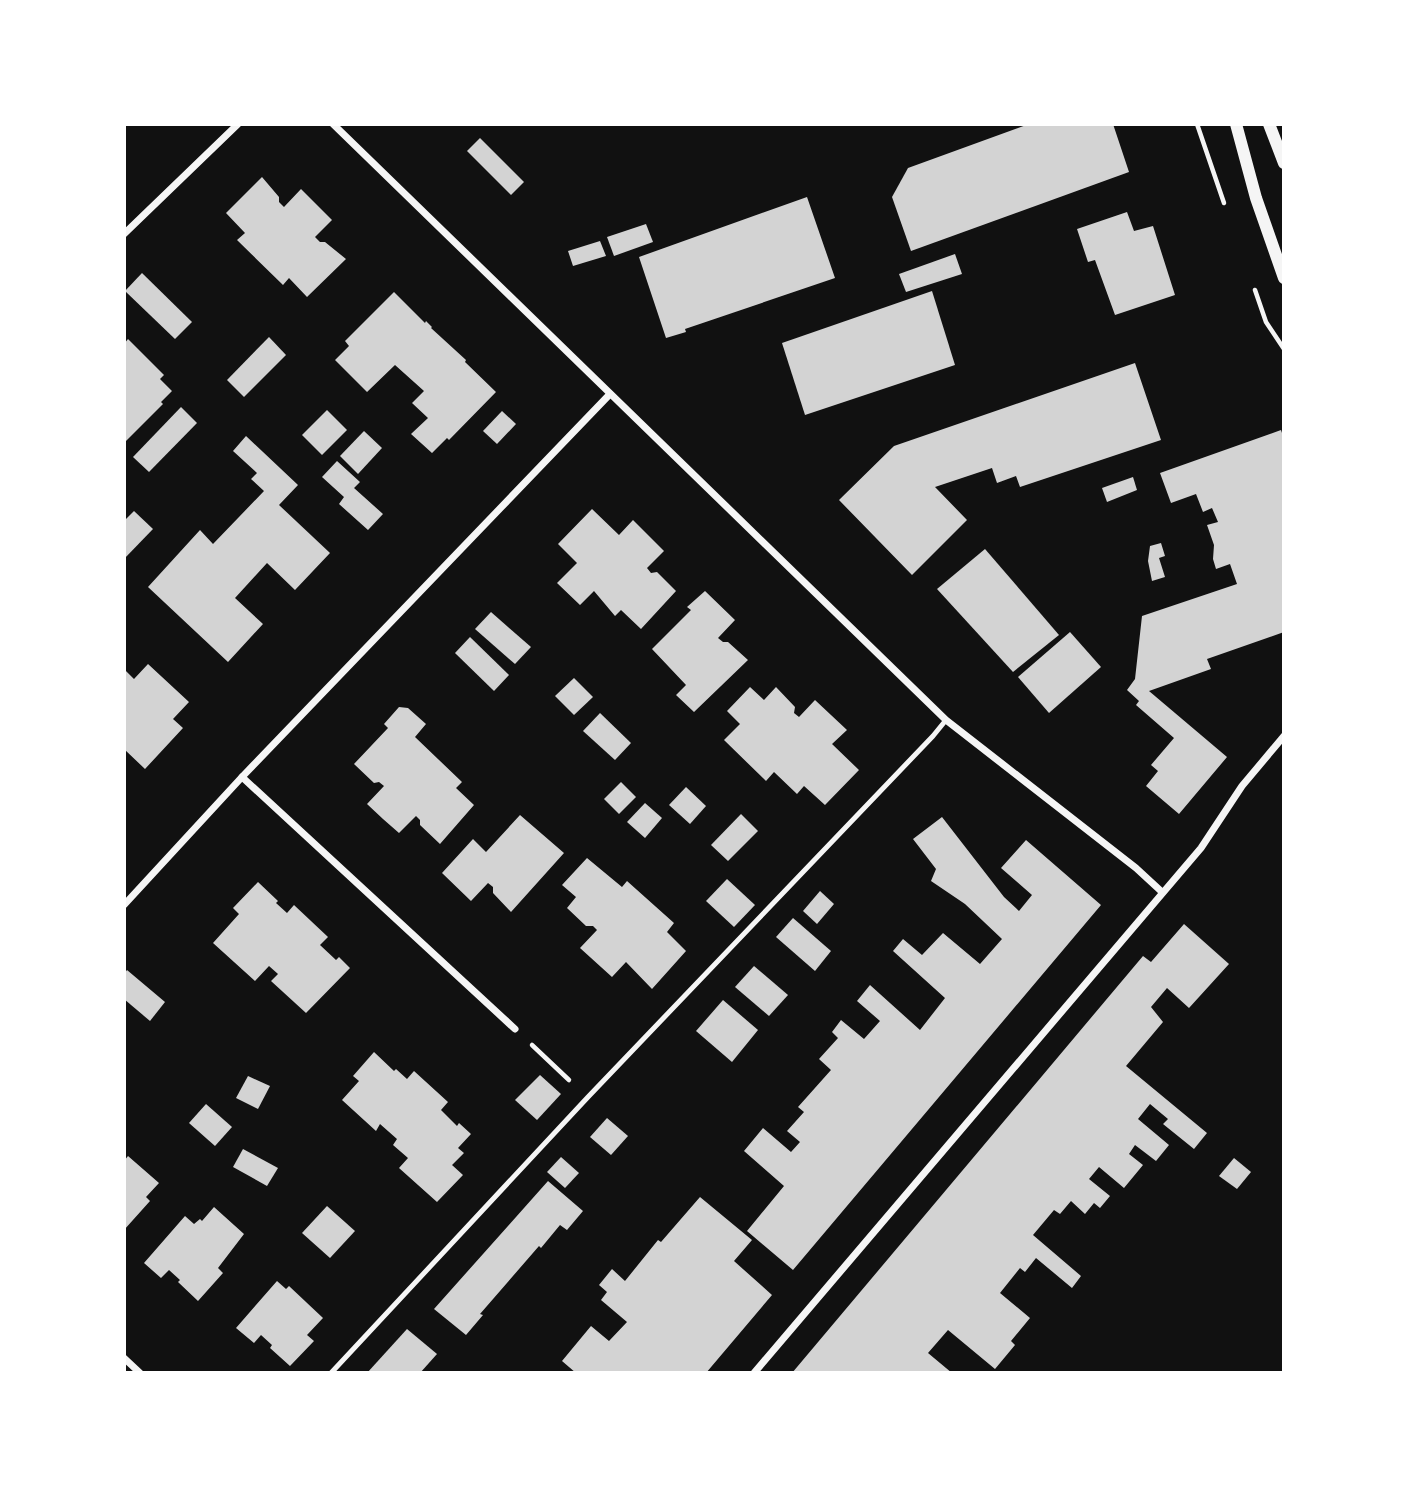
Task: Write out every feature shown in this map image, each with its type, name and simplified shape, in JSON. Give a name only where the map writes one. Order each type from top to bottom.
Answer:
[{"type":"street","points":[[124,234],[238,124]]},
{"type":"street","points":[[333,124],[946,720],[1136,868],[1162,892]]},
{"type":"street","points":[[1236,124],[1256,198],[1284,278]]},
{"type":"street","points":[[1269,124],[1284,163]]},
{"type":"street","points":[[124,905],[242,777],[610,394]]},
{"type":"street","points":[[754,1373],[1201,848],[1241,786],[1284,736]]},
{"type":"street","points":[[242,777],[515,1029]]},
{"type":"street","points":[[124,1359],[140,1373]]},
{"type":"lane","points":[[331,1373],[587,1097],[946,720]]},
{"type":"path","points":[[515,1029],[587,1097]]},
{"type":"building","points":[[1029,124],[1113,124],[1129,172],[911,251],[892,197],[908,168]]},
{"type":"building","points":[[480,138],[524,182],[511,195],[467,151]]},
{"type":"building","points":[[262,177],[284,207],[301,189],[332,220],[315,237],[346,259],[307,297],[289,278],[283,285],[237,240],[245,233],[226,213]]},
{"type":"building","points":[[807,197],[835,278],[685,329],[686,332],[666,338],[639,257]]},
{"type":"building","points":[[1127,212],[1134,231],[1153,226],[1175,295],[1115,315],[1095,260],[1088,262],[1077,229]]},
{"type":"building","points":[[646,224],[653,242],[614,256],[607,237]]},
{"type":"building","points":[[600,241],[606,256],[573,266],[568,251]]},
{"type":"building","points":[[955,254],[962,274],[906,292],[899,274]]},
{"type":"building","points":[[142,273],[192,322],[175,339],[125,291]]},
{"type":"building","points":[[932,291],[955,365],[805,415],[782,343]]},
{"type":"building","points":[[394,292],[496,392],[449,440],[447,438],[432,453],[411,434],[428,418],[412,403],[424,391],[395,365],[367,392],[335,360],[349,346],[345,341]]},
{"type":"building","points":[[269,337],[286,355],[244,397],[227,380]]},
{"type":"building","points":[[128,339],[164,375],[160,379],[172,391],[161,402],[163,404],[126,441],[124,344]]},
{"type":"building","points":[[1135,363],[1161,440],[1020,487],[1016,476],[997,483],[992,468],[935,487],[967,520],[912,575],[839,500],[894,446]]},
{"type":"building","points":[[181,407],[197,423],[149,472],[133,457]]},
{"type":"building","points":[[327,410],[347,430],[322,455],[302,435]]},
{"type":"building","points":[[502,411],[516,424],[497,444],[483,431]]},
{"type":"building","points":[[1281,430],[1284,439],[1284,632],[1207,659],[1211,669],[1149,691],[1227,757],[1179,814],[1146,786],[1158,771],[1151,765],[1174,738],[1136,705],[1139,701],[1127,690],[1135,679],[1142,616],[1237,584],[1230,564],[1216,569],[1213,559],[1214,545],[1207,525],[1218,522],[1212,508],[1203,512],[1196,494],[1171,503],[1160,473]]},
{"type":"building","points":[[364,431],[382,448],[358,474],[340,456]]},
{"type":"building","points":[[246,436],[298,485],[279,505],[330,553],[295,590],[267,563],[235,598],[263,624],[228,662],[148,587],[200,530],[213,544],[264,491],[251,479],[257,473],[233,451]]},
{"type":"building","points":[[337,461],[360,482],[354,488],[383,514],[368,530],[339,504],[344,497],[322,477]]},
{"type":"building","points":[[1133,477],[1137,490],[1107,502],[1102,488]]},
{"type":"building","points":[[592,509],[619,535],[633,520],[664,551],[647,568],[651,573],[657,572],[676,591],[641,629],[621,610],[615,616],[594,591],[580,605],[557,583],[577,563],[558,544]]},
{"type":"building","points":[[134,511],[153,529],[124,559],[124,521]]},
{"type":"building","points":[[1161,543],[1165,556],[1159,558],[1165,577],[1152,581],[1148,561],[1150,546]]},
{"type":"building","points":[[985,549],[1059,635],[1013,672],[937,589]]},
{"type":"building","points":[[705,591],[735,620],[718,638],[728,642],[748,660],[694,712],[676,695],[686,685],[652,649],[691,610],[687,607]]},
{"type":"building","points":[[491,612],[531,647],[515,664],[475,629]]},
{"type":"building","points":[[1070,632],[1101,667],[1049,713],[1018,677]]},
{"type":"building","points":[[470,637],[509,675],[494,691],[455,653]]},
{"type":"building","points":[[148,664],[189,702],[173,719],[183,728],[145,769],[124,749],[124,669],[134,679]]},
{"type":"building","points":[[574,678],[593,697],[574,715],[555,696]]},
{"type":"building","points":[[750,687],[764,700],[776,687],[795,707],[794,713],[799,717],[815,700],[847,730],[832,744],[859,770],[825,805],[804,786],[797,794],[774,772],[766,781],[724,740],[740,724],[727,711]]},
{"type":"building","points":[[399,707],[408,708],[426,724],[415,737],[462,782],[456,788],[474,805],[440,844],[420,825],[416,816],[399,833],[383,819],[367,804],[384,786],[379,782],[374,783],[354,764],[388,728],[384,724]]},
{"type":"building","points":[[600,713],[631,743],[615,760],[583,731]]},
{"type":"building","points":[[621,782],[636,797],[619,814],[604,799]]},
{"type":"building","points":[[686,787],[706,806],[690,824],[669,805]]},
{"type":"building","points":[[645,803],[662,818],[645,838],[627,822]]},
{"type":"building","points":[[741,814],[758,831],[728,861],[711,845]]},
{"type":"building","points":[[520,815],[564,853],[511,912],[493,893],[493,887],[488,883],[471,901],[442,873],[473,839],[486,852]]},
{"type":"building","points":[[942,817],[1004,897],[1019,911],[1032,895],[1001,868],[1026,840],[1101,905],[793,1270],[747,1231],[784,1186],[744,1151],[763,1128],[791,1152],[800,1142],[787,1131],[804,1112],[798,1107],[831,1070],[819,1059],[838,1038],[832,1032],[841,1020],[864,1039],[880,1021],[857,1001],[870,985],[920,1030],[945,998],[893,951],[903,939],[922,955],[943,933],[980,964],[1002,939],[965,904],[931,881],[936,869],[913,839]]},
{"type":"building","points":[[587,858],[622,887],[627,881],[674,923],[667,932],[686,951],[652,989],[626,962],[612,977],[580,948],[597,930],[593,926],[586,926],[567,908],[576,897],[562,885]]},
{"type":"building","points":[[727,879],[755,905],[734,927],[706,901]]},
{"type":"building","points":[[258,882],[287,913],[294,905],[328,937],[320,945],[336,960],[339,957],[350,968],[306,1013],[271,981],[278,974],[269,966],[255,981],[213,943],[239,914],[233,908]]},
{"type":"building","points":[[820,891],[834,904],[817,924],[803,911]]},
{"type":"building","points":[[793,918],[831,951],[815,971],[776,937]]},
{"type":"building","points":[[1184,924],[1229,964],[1189,1008],[1167,988],[1151,1007],[1163,1022],[1126,1066],[1207,1133],[1194,1149],[1163,1124],[1168,1119],[1150,1104],[1138,1119],[1169,1145],[1156,1161],[1135,1145],[1129,1154],[1143,1165],[1124,1188],[1099,1167],[1089,1179],[1110,1196],[1100,1208],[1094,1203],[1085,1214],[1071,1201],[1060,1214],[1054,1210],[1033,1235],[1081,1276],[1072,1288],[1036,1258],[1025,1272],[1020,1268],[1000,1293],[1030,1318],[1011,1341],[1015,1345],[995,1369],[948,1330],[928,1353],[952,1373],[792,1373],[1143,956],[1151,962]]},
{"type":"building","points":[[754,966],[788,995],[769,1016],[735,987]]},
{"type":"building","points":[[127,970],[165,1002],[150,1021],[124,999],[124,974]]},
{"type":"building","points":[[723,1000],[758,1030],[732,1062],[696,1031]]},
{"type":"building","points":[[374,1052],[407,1079],[414,1071],[448,1102],[441,1110],[457,1126],[459,1123],[471,1134],[458,1148],[464,1153],[452,1165],[463,1175],[437,1202],[399,1168],[408,1158],[393,1145],[397,1139],[380,1124],[376,1131],[342,1100],[359,1081],[353,1076]]},
{"type":"building","points":[[540,1075],[561,1094],[537,1120],[515,1100]]},
{"type":"building","points":[[248,1076],[270,1086],[258,1109],[236,1098]]},
{"type":"building","points":[[206,1104],[232,1127],[215,1146],[189,1123]]},
{"type":"building","points":[[607,1118],[628,1136],[611,1155],[590,1137]]},
{"type":"building","points":[[243,1149],[278,1168],[267,1186],[233,1167]]},
{"type":"building","points":[[128,1156],[159,1183],[146,1197],[150,1201],[124,1230],[124,1161]]},
{"type":"building","points":[[561,1157],[579,1173],[565,1188],[547,1172]]},
{"type":"building","points":[[1234,1158],[1251,1172],[1237,1189],[1219,1176]]},
{"type":"building","points":[[548,1181],[583,1211],[567,1230],[560,1225],[541,1248],[539,1246],[480,1314],[483,1315],[466,1335],[434,1309]]},
{"type":"building","points":[[700,1197],[752,1240],[734,1261],[772,1295],[706,1373],[576,1373],[562,1361],[591,1326],[609,1341],[627,1322],[601,1300],[607,1292],[599,1285],[612,1269],[625,1281],[658,1240],[661,1242]]},
{"type":"building","points":[[327,1206],[355,1231],[330,1258],[302,1233]]},
{"type":"building","points":[[214,1207],[244,1234],[218,1268],[223,1273],[198,1301],[169,1270],[161,1278],[144,1263],[185,1216],[194,1224],[200,1219],[202,1221]]},
{"type":"building","points":[[277,1281],[286,1289],[289,1286],[323,1318],[307,1335],[314,1341],[290,1366],[270,1348],[272,1345],[261,1335],[254,1343],[236,1328]]},
{"type":"building","points":[[407,1329],[437,1354],[420,1373],[367,1373]]}]
